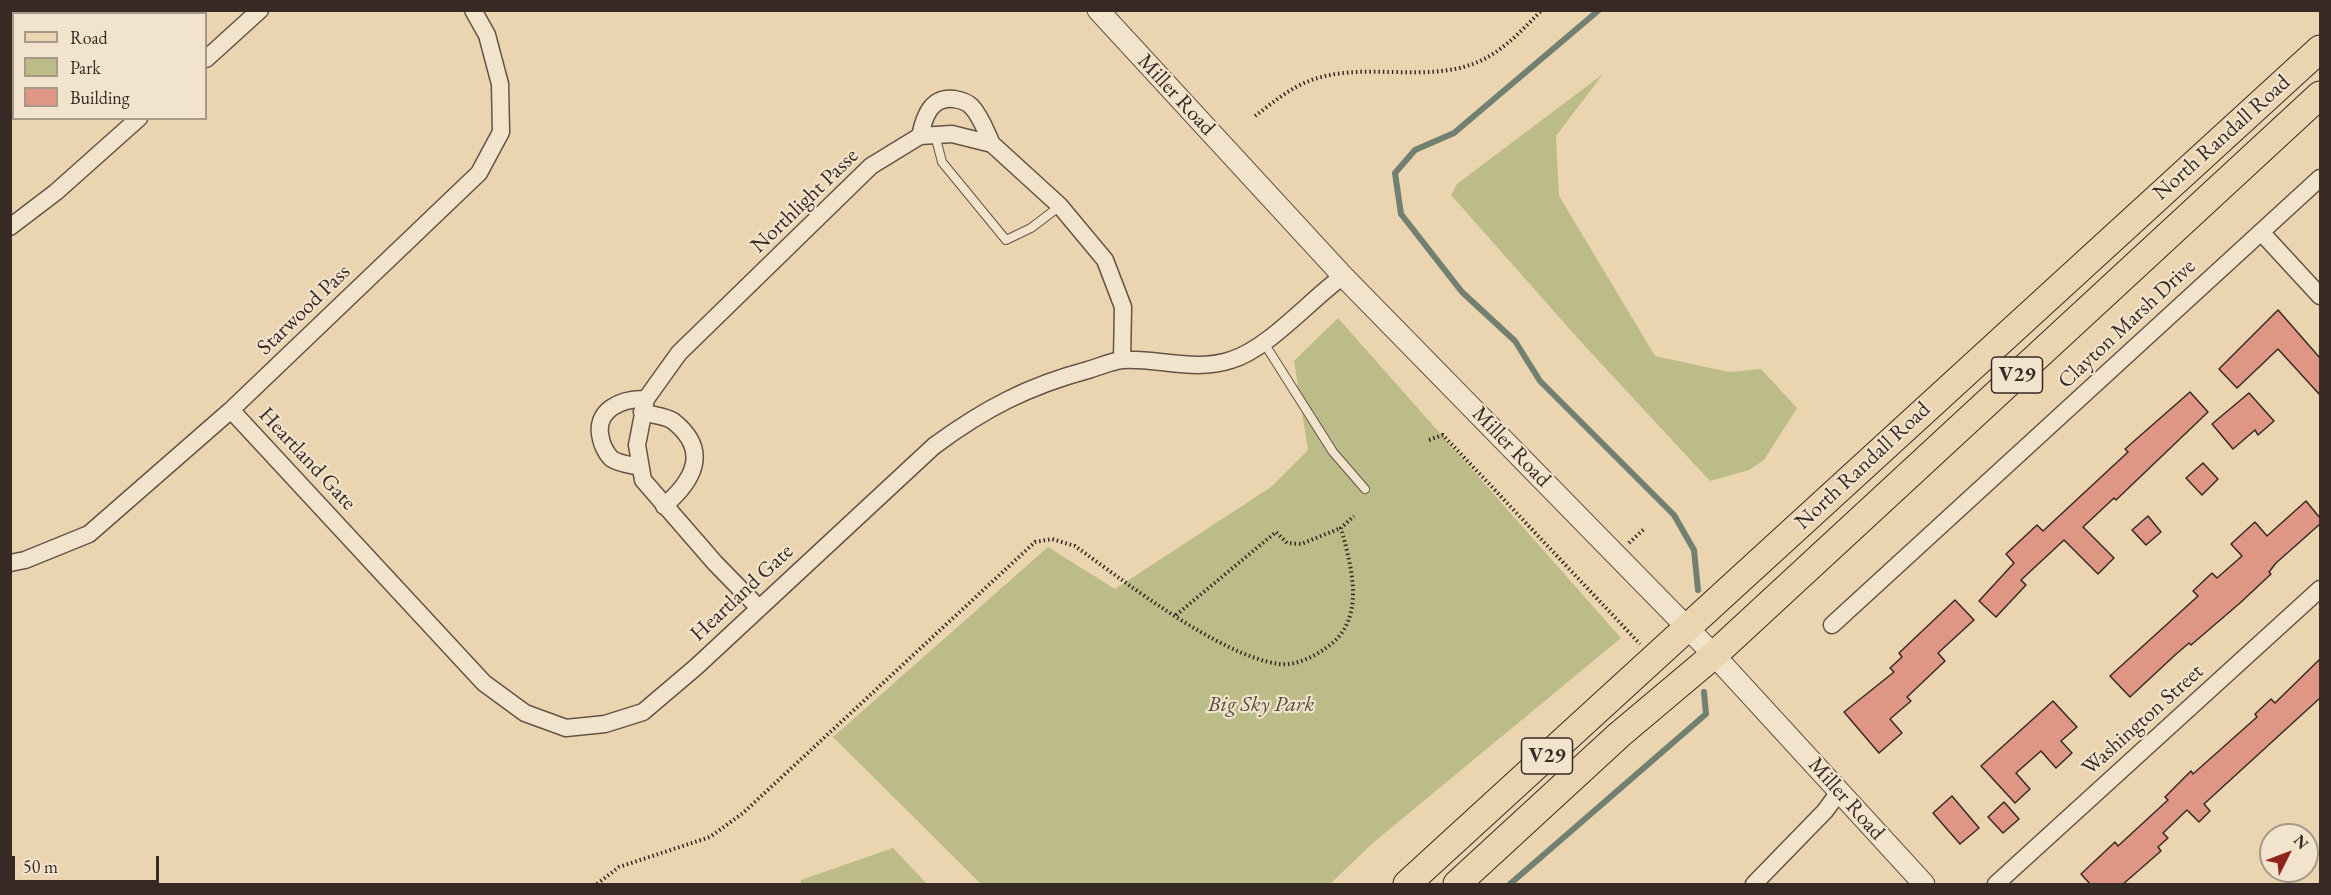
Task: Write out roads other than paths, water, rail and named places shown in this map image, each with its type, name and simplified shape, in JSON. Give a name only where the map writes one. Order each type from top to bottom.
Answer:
[{"type":"main road","name":"North Randall Road","points":[[1407,885],[2320,48]]},
{"type":"main road","name":"North Randall Road","points":[[1457,885],[1619,735],[1713,654],[2320,95]]},
{"type":"street","points":[[207,58],[260,10]]},
{"type":"street","name":"Starwood Pass","points":[[10,563],[25,560],[89,534],[231,410],[479,173],[501,132],[500,84],[488,35],[473,10]]},
{"type":"street","name":"Miller Road","points":[[1098,10],[1343,276],[1713,654],[1924,885]]},
{"type":"street","points":[[992,144],[952,134],[928,135],[924,117],[939,100],[956,99],[968,103],[974,109],[992,144],[1060,206],[1105,260],[1123,307],[1122,360]]},
{"type":"street","points":[[10,227],[56,192],[137,120]]},
{"type":"street","name":"Northlight Passe","points":[[758,608],[643,480],[637,445],[644,405],[679,353],[871,166],[928,135]]},
{"type":"street","name":"Clayton Marsh Drive","points":[[1832,625],[2320,178]]},
{"type":"street","points":[[2261,232],[2320,296]]},
{"type":"street","name":"Heartland Gate","points":[[231,410],[484,683],[525,713],[566,728],[605,724],[643,712],[696,667],[934,446],[976,415],[1061,377],[1122,360],[1208,365],[1232,360],[1264,343],[1317,294],[1343,276]]},
{"type":"street","points":[[640,467],[611,458],[602,445],[598,431],[604,413],[615,404],[630,399],[672,420],[694,449],[695,469],[684,489],[664,506]]},
{"type":"street","name":"Washington Street","points":[[1996,885],[2320,589]]},
{"type":"street","points":[[1754,885],[1825,811],[1839,792]]},
{"type":"lane","points":[[928,135],[942,162],[1005,240],[1031,228],[1060,206]]},
{"type":"lane","points":[[1264,343],[1333,452],[1365,489]]},
{"type":"waterway","points":[[1599,10],[1454,133],[1415,150],[1395,173],[1401,214],[1462,292],[1515,341],[1540,381],[1674,515],[1694,550],[1698,590]]},
{"type":"waterway","points":[[1510,884],[1706,714],[1704,692]]},
{"type":"park label","name":"Big Sky Park","points":[[1261,705]]}]
